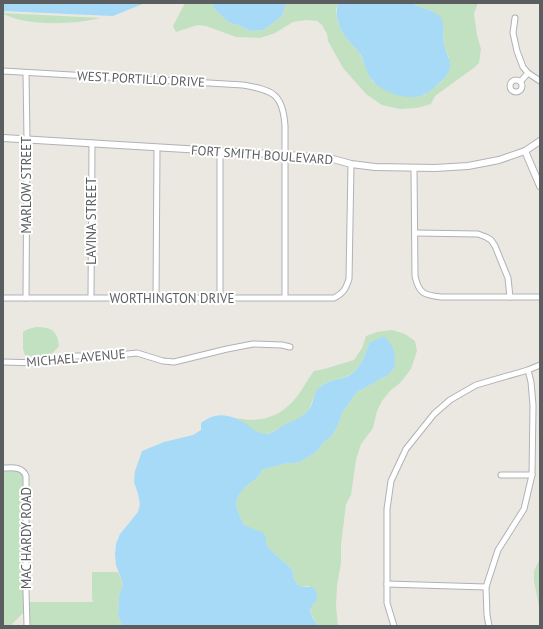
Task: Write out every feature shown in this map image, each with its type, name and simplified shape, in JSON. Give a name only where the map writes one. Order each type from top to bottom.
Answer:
[{"type":"street","points":[[515,18],[513,33],[523,67],[528,73],[540,81]]},
{"type":"street","name":"WEST PORTILLO DRIVE","points":[[3,71],[243,85],[258,88],[268,91],[276,97],[281,104],[284,113],[284,155]]},
{"type":"street","name":"MARLOW STREET","points":[[26,73],[26,298]]},
{"type":"street","points":[[520,82],[528,73]]},
{"type":"street","name":"FORT SMITH BOULEVARD","points":[[3,138],[284,155],[333,159],[351,164],[375,167],[414,168],[468,166],[499,160],[525,151],[540,141]]},
{"type":"street","name":"LAVINA STREET","points":[[91,298],[92,143]]},
{"type":"street","points":[[156,298],[157,148]]},
{"type":"street","points":[[220,151],[220,297]]},
{"type":"street","points":[[525,151],[540,186]]},
{"type":"street","points":[[284,155],[286,297]]},
{"type":"street","name":"WORTHINGTON DRIVE","points":[[3,298],[334,298],[341,294],[347,287],[349,279],[351,164]]},
{"type":"street","points":[[414,168],[415,276],[419,289],[424,293],[441,297],[540,297]]},
{"type":"street","points":[[415,233],[478,234],[486,237],[496,246],[508,278],[510,297]]},
{"type":"street","name":"MICHAEL AVENUE","points":[[3,362],[40,363],[74,356],[109,356],[137,353],[163,361],[174,362],[253,344],[282,345],[290,347]]},
{"type":"street","points":[[394,626],[387,603],[387,509],[391,481],[406,449],[434,414],[450,400],[476,385],[540,365]]},
{"type":"street","points":[[489,626],[486,587],[498,550],[524,509],[532,475],[534,405],[528,370]]},
{"type":"street","name":"MAC HARDY ROAD","points":[[3,468],[17,468],[22,470],[26,476],[27,626]]},
{"type":"street","points":[[501,475],[532,475]]},
{"type":"street","points":[[387,584],[486,587]]},
{"type":"green space","points":[[184,3],[214,3],[213,7],[230,23],[241,26],[250,31],[263,30],[282,16],[285,3],[338,3],[336,10],[338,23],[349,41],[359,52],[372,81],[395,94],[424,95],[441,82],[447,75],[449,57],[444,46],[443,22],[432,11],[413,3],[478,3],[474,14],[481,49],[479,63],[435,96],[431,104],[417,108],[400,109],[382,105],[366,94],[343,68],[328,41],[327,34],[322,25],[317,21],[306,20],[293,22],[275,33],[260,38],[236,37],[206,26],[198,25],[176,32],[173,26]]},
{"type":"green space","points":[[3,13],[101,18],[71,23],[41,23],[19,20]]},
{"type":"green space","points":[[36,327],[52,330],[57,336],[59,346],[52,353],[40,357],[25,355],[23,349],[23,332]]},
{"type":"green space","points":[[392,330],[405,334],[415,341],[417,351],[411,369],[400,383],[390,391],[382,401],[377,411],[373,428],[361,444],[356,460],[351,495],[346,504],[341,545],[341,563],[337,585],[336,606],[338,626],[318,626],[311,614],[311,607],[314,604],[309,586],[301,587],[298,585],[294,579],[292,569],[268,547],[265,537],[244,525],[236,505],[238,496],[245,487],[256,479],[262,470],[283,464],[300,462],[316,452],[325,441],[332,436],[342,413],[357,392],[388,375],[395,367],[369,343],[363,359],[357,369],[348,376],[322,385],[316,392],[307,412],[300,418],[270,433],[261,434],[235,418],[251,420],[267,418],[275,415],[282,411],[297,397],[314,371],[354,360],[362,348],[366,336],[377,332]]},
{"type":"green space","points":[[3,470],[20,473],[23,477],[24,612],[10,626],[3,626]]},
{"type":"green space","points":[[540,558],[540,612],[534,581],[534,571]]},
{"type":"green space","points":[[92,572],[118,572],[123,584],[119,596],[118,616],[123,626],[30,626],[29,602],[93,602]]},
{"type":"water","points":[[3,3],[145,3],[113,16],[3,11]]},
{"type":"water","points":[[214,3],[285,3],[285,6],[282,16],[273,23],[263,30],[250,31],[241,26],[230,23],[213,7]]},
{"type":"water","points":[[338,3],[413,3],[435,13],[443,22],[444,44],[450,64],[447,74],[442,81],[431,90],[417,97],[396,95],[383,89],[370,78],[360,54],[346,38],[341,29],[337,19]]},
{"type":"water","points":[[384,336],[394,350],[395,357],[395,367],[388,375],[357,392],[342,413],[332,436],[325,441],[316,452],[300,462],[283,464],[262,470],[256,479],[245,487],[238,496],[236,505],[244,525],[262,532],[266,537],[268,547],[292,569],[294,579],[298,585],[302,587],[313,587],[316,592],[317,599],[310,610],[318,626],[123,626],[118,616],[119,596],[123,584],[116,565],[116,544],[120,534],[138,512],[140,504],[134,482],[135,471],[142,451],[164,442],[193,435],[201,430],[201,423],[208,418],[219,415],[237,419],[262,434],[268,434],[304,415],[309,410],[318,389],[331,381],[343,378],[353,373],[363,359],[369,343]]}]
